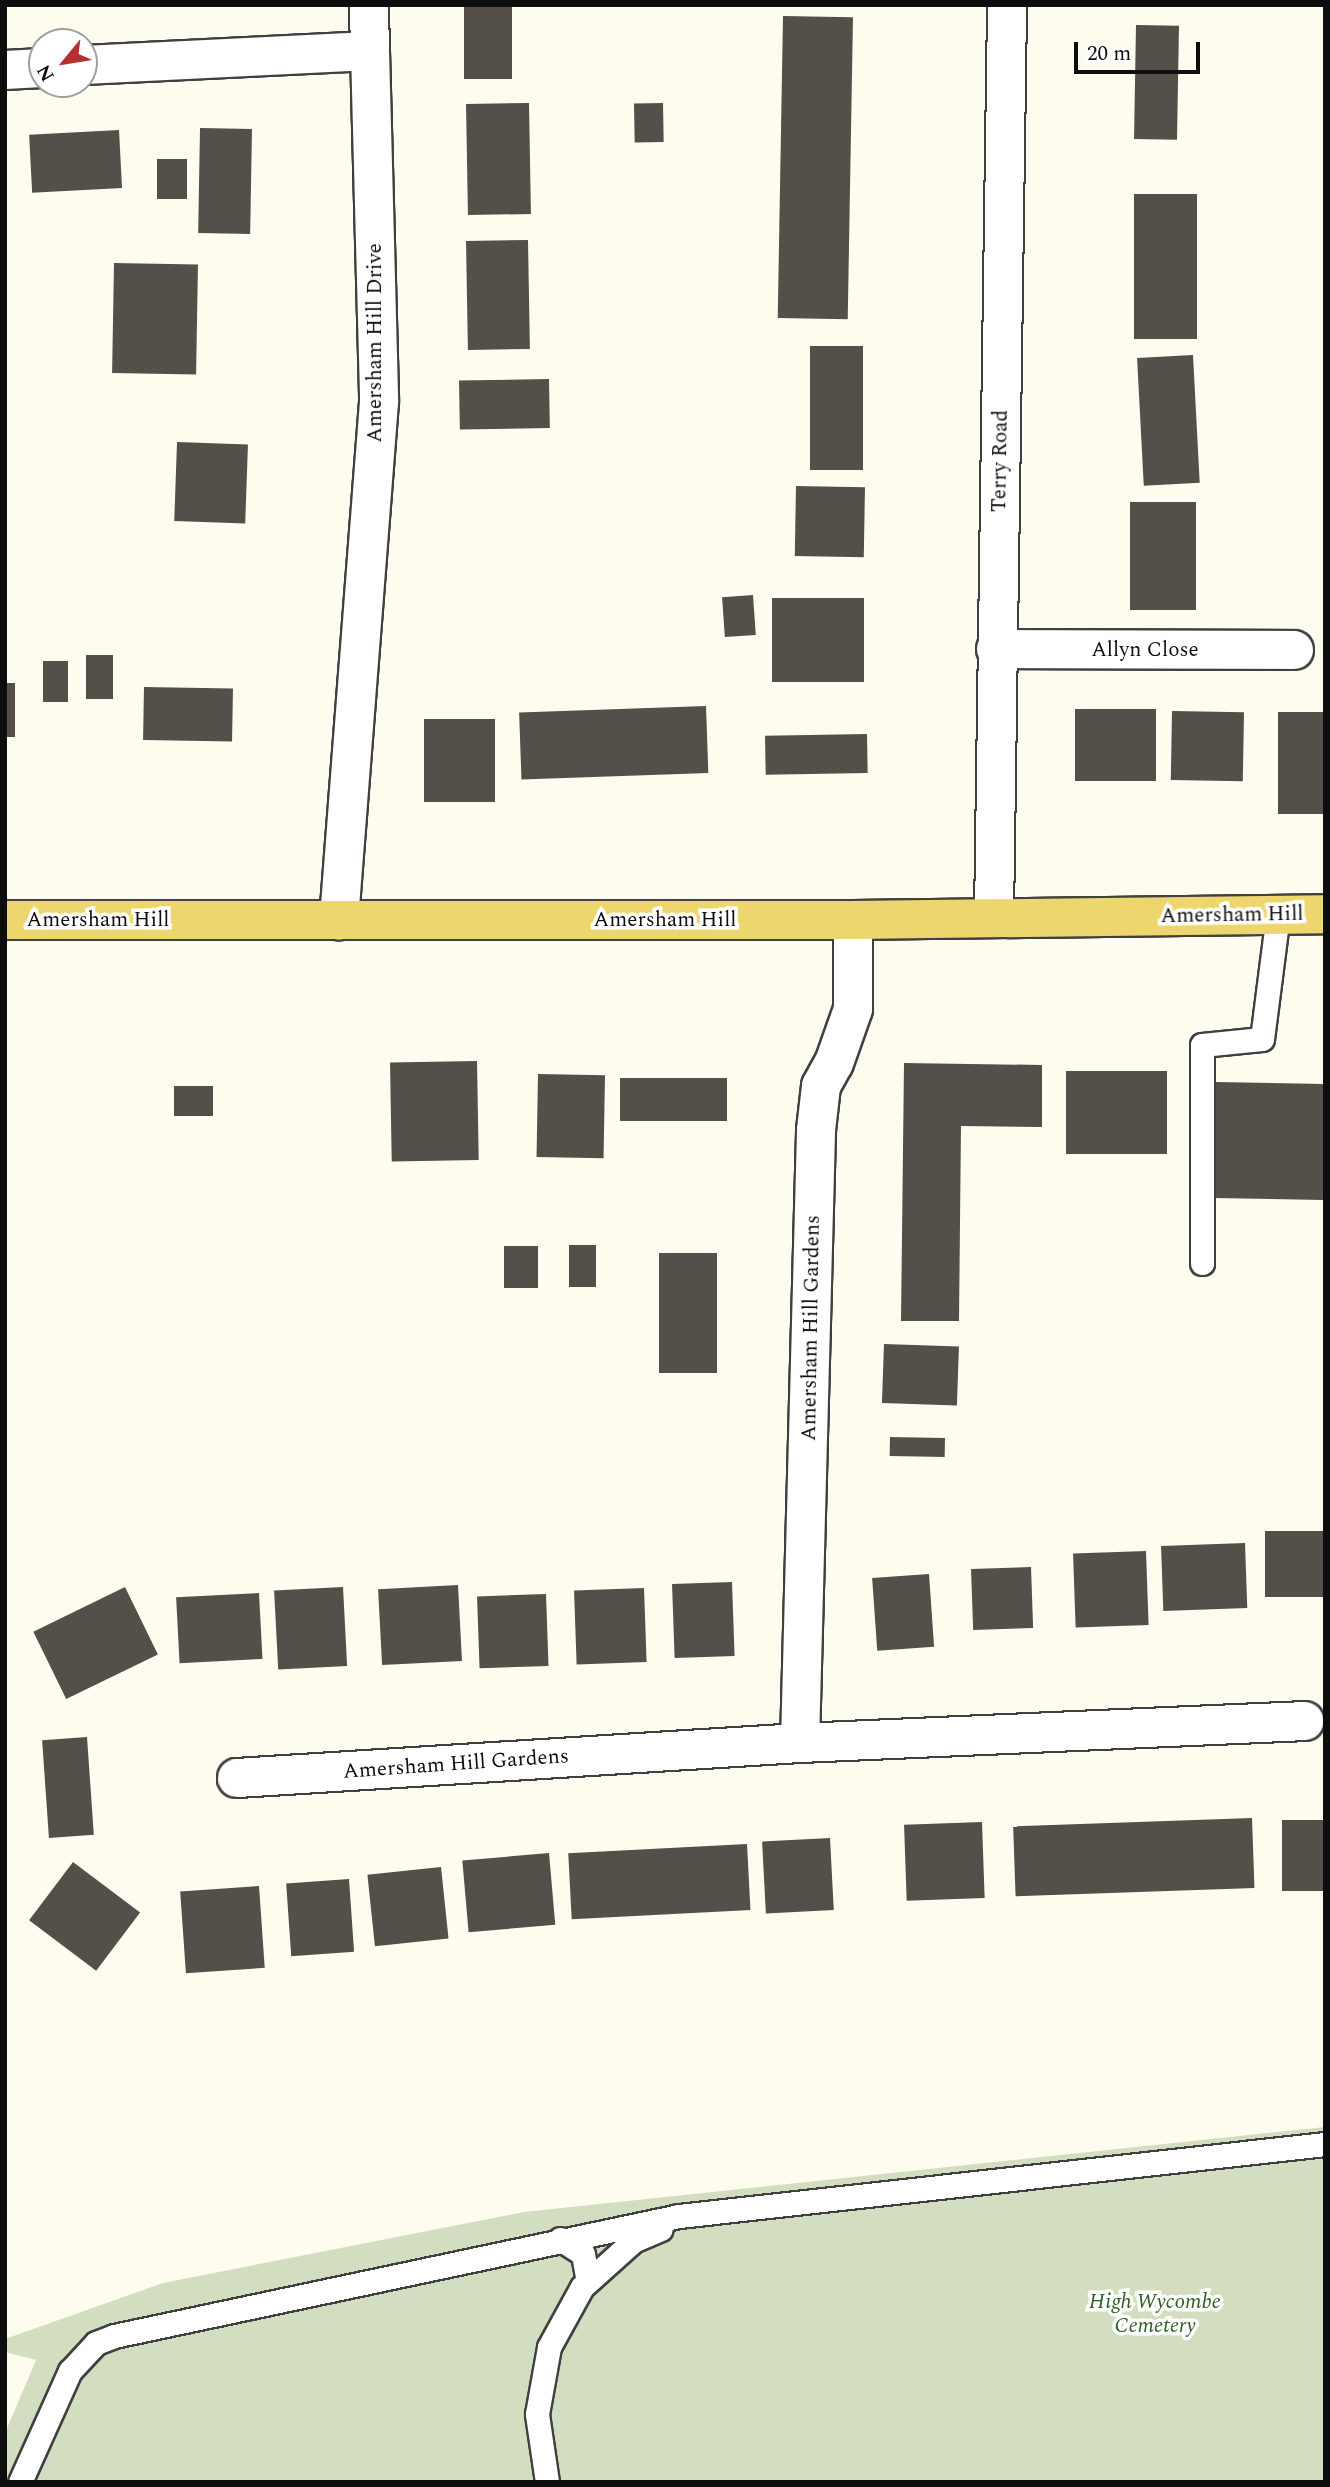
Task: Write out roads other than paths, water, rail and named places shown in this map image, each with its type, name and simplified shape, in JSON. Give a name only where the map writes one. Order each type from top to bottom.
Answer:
[{"type":"main road","name":"Amersham Hill","points":[[5,920],[853,920],[1325,914]]},
{"type":"street","name":"Amersham Hill Drive","points":[[339,920],[379,402],[369,5]]},
{"type":"street","name":"Terry Road","points":[[994,917],[1007,5]]},
{"type":"street","points":[[98,64],[370,51]]},
{"type":"street","points":[[5,69],[28,68]]},
{"type":"street","name":"Allyn Close","points":[[996,649],[1294,650]]},
{"type":"street","name":"Amersham Hill Gardens","points":[[800,1743],[816,1130],[821,1086],[834,1063],[853,1009],[853,920]]},
{"type":"street","name":"Amersham Hill Gardens","points":[[237,1778],[800,1743],[1305,1721]]},
{"type":"lane","points":[[1202,1263],[1202,1045],[1262,1039],[1278,914]]},
{"type":"lane","points":[[20,2482],[70,2371],[96,2343],[560,2239],[696,2213],[1325,2144]]},
{"type":"lane","points":[[547,2482],[537,2414],[549,2347],[588,2281],[633,2241],[696,2213]]},
{"type":"lane","points":[[560,2239],[583,2254],[588,2281]]},
{"type":"park label","name":"High Wycombe Cemetery","points":[[1155,2314]]}]
